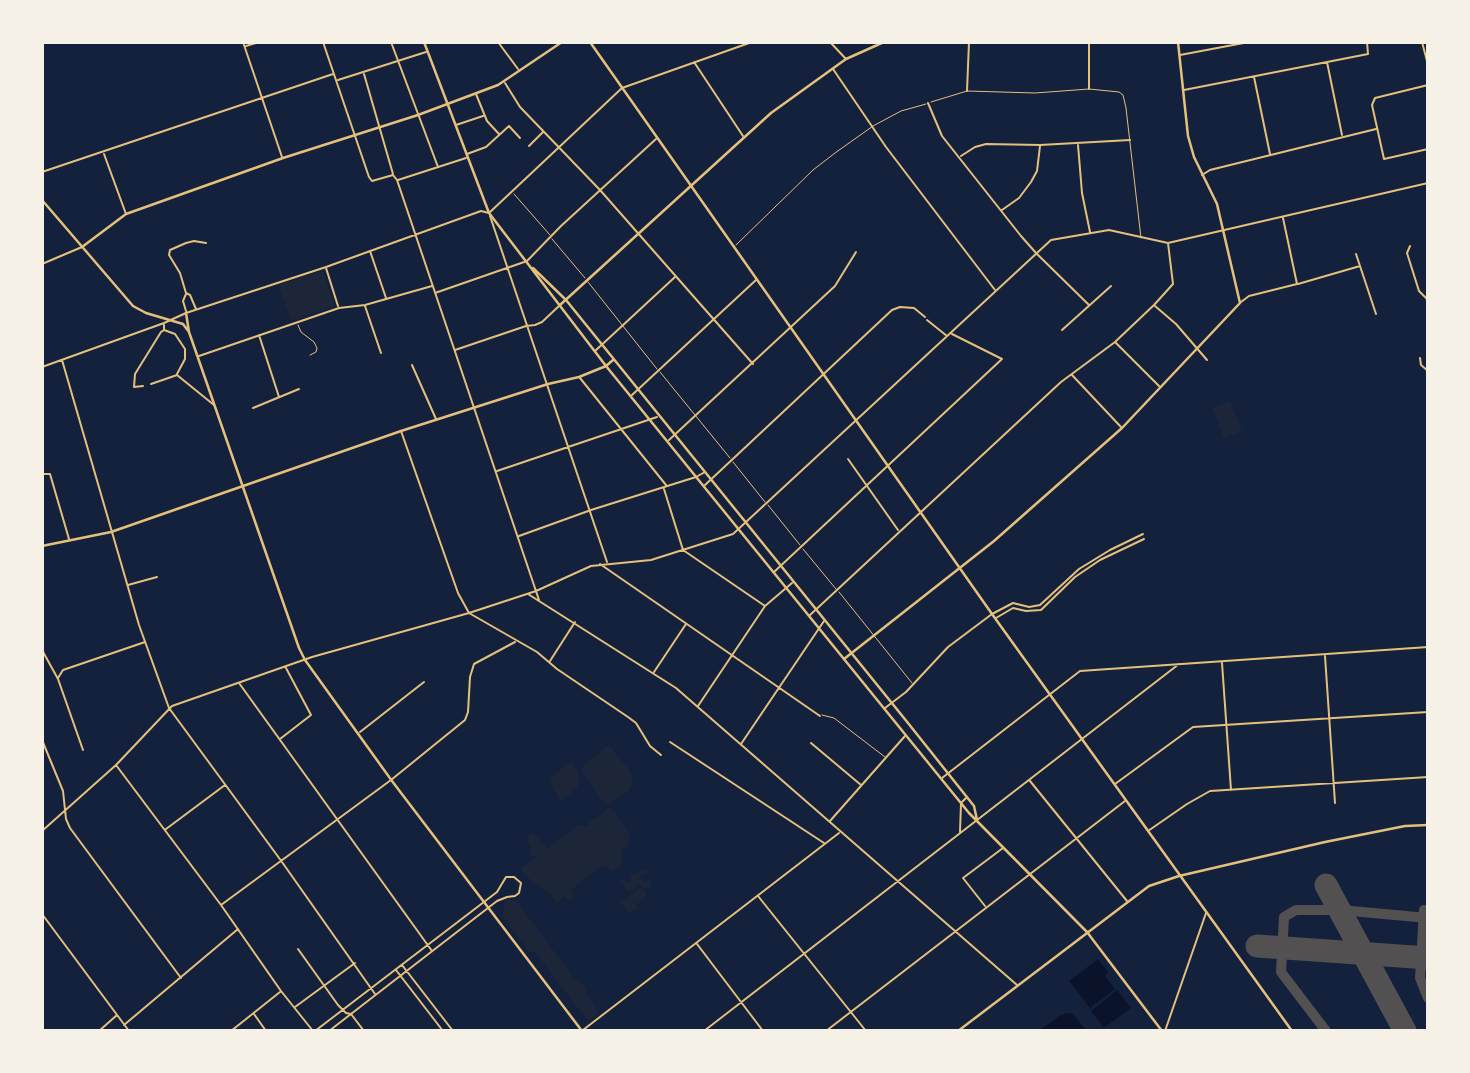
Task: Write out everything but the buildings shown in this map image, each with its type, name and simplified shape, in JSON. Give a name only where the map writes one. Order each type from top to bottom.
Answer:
[{"type":"main road","points":[[424,42],[489,213],[606,366],[941,779],[977,820],[1087,932],[1164,1031]]},
{"type":"main road","points":[[82,247],[126,214],[476,94],[504,82],[562,42]]},
{"type":"main road","points":[[590,42],[992,614],[1292,1031]]},
{"type":"main road","points":[[559,306],[771,113],[846,59],[875,43],[884,42]]},
{"type":"main road","points":[[844,659],[960,568],[1122,428],[1240,303],[1217,204],[1202,175],[1188,136],[1178,42]]},
{"type":"main road","points":[[1428,44],[1428,69]]},
{"type":"main road","points":[[43,203],[133,306],[146,313],[183,324],[189,332]]},
{"type":"main road","points":[[527,261],[566,300],[892,703],[975,807],[977,820]]},
{"type":"main road","points":[[186,313],[189,332],[305,660],[391,780],[582,1031]]},
{"type":"main road","points":[[42,546],[111,532],[401,431],[548,384],[579,377],[606,366],[613,360]]},
{"type":"main road","points":[[958,1031],[1149,886],[1179,876],[1382,830],[1428,825]]},
{"type":"street","points":[[243,42],[283,159]]},
{"type":"street","points":[[245,47],[259,42]]},
{"type":"street","points":[[323,42],[369,177],[372,181],[393,175]]},
{"type":"street","points":[[391,42],[438,167]]},
{"type":"street","points":[[498,42],[520,71]]},
{"type":"street","points":[[489,213],[622,88],[752,42]]},
{"type":"street","points":[[830,42],[846,59]]},
{"type":"street","points":[[967,91],[969,42]]},
{"type":"street","points":[[1089,42],[1089,89]]},
{"type":"street","points":[[1179,56],[1249,42]]},
{"type":"street","points":[[1183,90],[1368,54],[1367,42]]},
{"type":"street","points":[[1422,42],[1427,62]]},
{"type":"street","points":[[337,81],[428,52]]},
{"type":"street","points":[[694,61],[744,137]]},
{"type":"street","points":[[1327,61],[1342,137]]},
{"type":"street","points":[[832,68],[886,148],[995,291]]},
{"type":"street","points":[[42,173],[335,73]]},
{"type":"street","points":[[364,74],[393,175],[397,180],[539,601]]},
{"type":"street","points":[[1254,76],[1271,155]]},
{"type":"street","points":[[504,82],[520,107],[600,190],[753,364]]},
{"type":"street","points":[[1428,85],[1376,98],[1372,105],[1384,159],[1428,149]]},
{"type":"street","points":[[476,94],[484,115],[500,135]]},
{"type":"street","points":[[928,103],[942,136],[1001,211],[1036,253],[1090,305]]},
{"type":"street","points":[[456,125],[484,115]]},
{"type":"street","points":[[397,180],[486,147],[509,127],[520,138]]},
{"type":"street","points":[[1202,175],[1210,170],[1376,129]]},
{"type":"street","points":[[529,146],[544,132]]},
{"type":"street","points":[[435,294],[527,261],[550,236],[657,138]]},
{"type":"street","points":[[960,157],[975,147],[986,144],[1078,144],[1130,140]]},
{"type":"street","points":[[1078,144],[1082,193],[1090,232]]},
{"type":"street","points":[[1001,211],[1019,198],[1031,182],[1037,171],[1040,145]]},
{"type":"street","points":[[103,153],[126,214]]},
{"type":"street","points":[[42,831],[116,765],[169,708],[305,660],[536,591],[599,564],[650,560],[725,538],[739,529],[1051,240],[1109,230],[1168,243],[1428,183]]},
{"type":"street","points":[[42,367],[186,313],[326,267],[481,211],[489,213]]},
{"type":"street","points":[[489,213],[608,563]]},
{"type":"street","points":[[1282,217],[1297,284]]},
{"type":"street","points":[[196,310],[169,255],[170,250],[194,241],[206,243]]},
{"type":"street","points":[[809,615],[1071,374],[1115,342],[1154,305],[1172,284],[1168,243]]},
{"type":"street","points":[[1410,246],[1407,253],[1419,291],[1428,300]]},
{"type":"street","points":[[42,264],[82,247]]},
{"type":"street","points":[[370,251],[386,299]]},
{"type":"street","points":[[668,441],[835,286],[856,252]]},
{"type":"street","points":[[1356,254],[1376,314]]},
{"type":"street","points":[[326,267],[339,308]]},
{"type":"street","points":[[1240,303],[1249,296],[1360,267]]},
{"type":"street","points":[[595,351],[676,277]]},
{"type":"street","points":[[631,396],[757,279]]},
{"type":"street","points":[[198,356],[339,308],[365,305],[432,286]]},
{"type":"street","points":[[1062,330],[1111,286]]},
{"type":"street","points":[[186,313],[183,301],[187,293]]},
{"type":"street","points":[[365,305],[381,353]]},
{"type":"street","points":[[1154,305],[1176,324],[1207,360]]},
{"type":"street","points":[[454,351],[542,322],[559,306]]},
{"type":"street","points":[[704,486],[892,310],[900,307],[914,308],[950,335],[1002,359],[773,573]]},
{"type":"street","points":[[143,386],[134,387],[135,374],[164,330],[164,323]]},
{"type":"street","points":[[151,384],[177,375],[185,359],[185,349],[175,334],[164,330]]},
{"type":"street","points":[[259,335],[279,397]]},
{"type":"street","points":[[1115,342],[1160,387]]},
{"type":"street","points":[[1420,358],[1421,365],[1428,372]]},
{"type":"street","points":[[61,359],[127,586],[169,708],[375,994]]},
{"type":"street","points":[[412,365],[436,420]]},
{"type":"street","points":[[1071,374],[1122,428]]},
{"type":"street","points":[[177,375],[215,405]]},
{"type":"street","points":[[579,377],[665,487],[683,550],[765,606]]},
{"type":"street","points":[[253,408],[299,389]]},
{"type":"street","points":[[496,472],[659,416]]},
{"type":"street","points":[[401,431],[457,593],[469,613],[537,652],[628,717],[636,723],[650,746],[661,755]]},
{"type":"street","points":[[848,459],[899,531]]},
{"type":"street","points":[[518,536],[705,472]]},
{"type":"street","points":[[42,474],[50,474],[69,540]]},
{"type":"street","points":[[884,708],[906,692],[948,647],[992,614],[1013,603],[1029,607],[1040,605],[1079,569],[1143,534]]},
{"type":"street","points":[[995,618],[1013,608],[1041,610],[1075,577],[1100,559],[1144,539]]},
{"type":"street","points":[[599,564],[820,716]]},
{"type":"street","points":[[127,586],[157,578]]},
{"type":"street","points":[[698,706],[765,606],[793,582]]},
{"type":"street","points":[[527,594],[654,673],[698,706],[1018,986]]},
{"type":"street","points":[[741,745],[824,620]]},
{"type":"street","points":[[549,662],[575,622]]},
{"type":"street","points":[[654,673],[686,624]]},
{"type":"street","points":[[58,679],[63,670],[145,642]]},
{"type":"street","points":[[221,905],[391,780],[465,720],[474,664],[516,642]]},
{"type":"street","points":[[941,779],[1080,671],[1428,648]]},
{"type":"street","points":[[42,650],[58,679],[83,750]]},
{"type":"street","points":[[1325,655],[1335,803]]},
{"type":"street","points":[[1222,662],[1231,790]]},
{"type":"street","points":[[704,1031],[1179,664]]},
{"type":"street","points":[[279,739],[311,715],[285,667]]},
{"type":"street","points":[[238,682],[432,951]]},
{"type":"street","points":[[359,733],[424,682]]},
{"type":"street","points":[[1114,785],[1193,727],[1428,712]]},
{"type":"street","points":[[829,822],[905,735]]},
{"type":"street","points":[[42,740],[63,791],[70,828],[181,978]]},
{"type":"street","points":[[670,742],[824,844]]},
{"type":"street","points":[[811,743],[861,785]]},
{"type":"street","points":[[116,765],[221,905],[281,991],[314,1031],[497,892],[506,877],[514,877],[521,883],[519,893],[503,898],[488,908],[329,1031]]},
{"type":"street","points":[[1147,832],[1210,791],[1428,777]]},
{"type":"street","points":[[1030,780],[1127,901]]},
{"type":"street","points":[[165,829],[225,785]]},
{"type":"street","points":[[960,834],[961,803],[967,797]]},
{"type":"street","points":[[826,1031],[1125,801]]},
{"type":"street","points":[[582,1031],[840,832]]},
{"type":"street","points":[[986,907],[963,877],[1004,847]]},
{"type":"street","points":[[758,895],[866,1031]]},
{"type":"street","points":[[1164,1031],[1206,913]]},
{"type":"street","points":[[42,914],[129,1031]]},
{"type":"street","points":[[453,925],[458,931]]},
{"type":"street","points":[[124,1025],[238,929]]},
{"type":"street","points":[[696,943],[763,1031]]},
{"type":"street","points":[[298,950],[324,987],[364,1031]]},
{"type":"street","points":[[294,1008],[355,963]]},
{"type":"street","points":[[395,970],[445,1031],[452,1030],[402,965]]},
{"type":"street","points":[[231,1031],[281,991]]},
{"type":"street","points":[[253,1014],[266,1031]]},
{"type":"street","points":[[99,1031],[117,1015]]},
{"type":"lane","points":[[734,247],[813,170],[873,126],[901,111],[967,91],[1035,93],[1089,89],[1108,90],[1123,95],[1141,238]]},
{"type":"lane","points":[[512,192],[912,683]]},
{"type":"lane","points":[[297,323],[301,332],[314,342],[317,348],[316,352],[310,355]]},
{"type":"lane","points":[[820,716],[834,718],[885,757]]},
{"type":"shaded area","points":[[323,271],[335,306],[291,321],[278,285]]},
{"type":"shaded area","points":[[1230,401],[1242,431],[1224,438],[1212,408]]},
{"type":"shaded area","points":[[609,745],[630,771],[633,781],[630,789],[608,805],[581,770],[584,764]]},
{"type":"shaded area","points":[[568,764],[573,764],[578,771],[580,781],[576,789],[561,801],[553,786],[549,784],[551,777]]},
{"type":"shaded area","points":[[608,808],[613,810],[629,833],[628,844],[621,852],[623,863],[612,871],[603,865],[571,890],[576,896],[570,901],[563,896],[557,904],[551,895],[523,874],[521,868],[536,857],[530,854],[526,839],[533,832],[547,849],[578,825],[588,826],[589,822]]},
{"type":"shaded area","points":[[643,870],[648,873],[640,875],[640,879],[644,883],[649,880],[653,887],[643,888],[647,895],[638,905],[631,896],[639,909],[628,912],[620,902],[643,886],[641,884],[629,893],[620,880],[630,882],[631,872],[633,874]]},
{"type":"shaded area","points":[[507,899],[516,901],[576,980],[585,986],[588,997],[599,1013],[588,1021],[535,952],[529,952],[502,916]]},
{"type":"shaded area","points":[[1098,959],[1108,972],[1105,976],[1115,989],[1090,1008],[1069,981]]},
{"type":"shaded area","points":[[1117,990],[1131,1008],[1104,1028],[1091,1011]]},
{"type":"shaded area","points":[[1073,1014],[1087,1031],[1039,1031],[1059,1016]]},
{"type":"taxiway","points":[[1326,1031],[1281,972],[1284,917],[1296,910],[1340,910],[1428,918]]},
{"type":"taxiway","points":[[1424,910],[1420,978],[1428,998]]},
{"type":"runway","points":[[1326,885],[1405,1031]]},
{"type":"runway","points":[[1257,946],[1428,958]]}]
